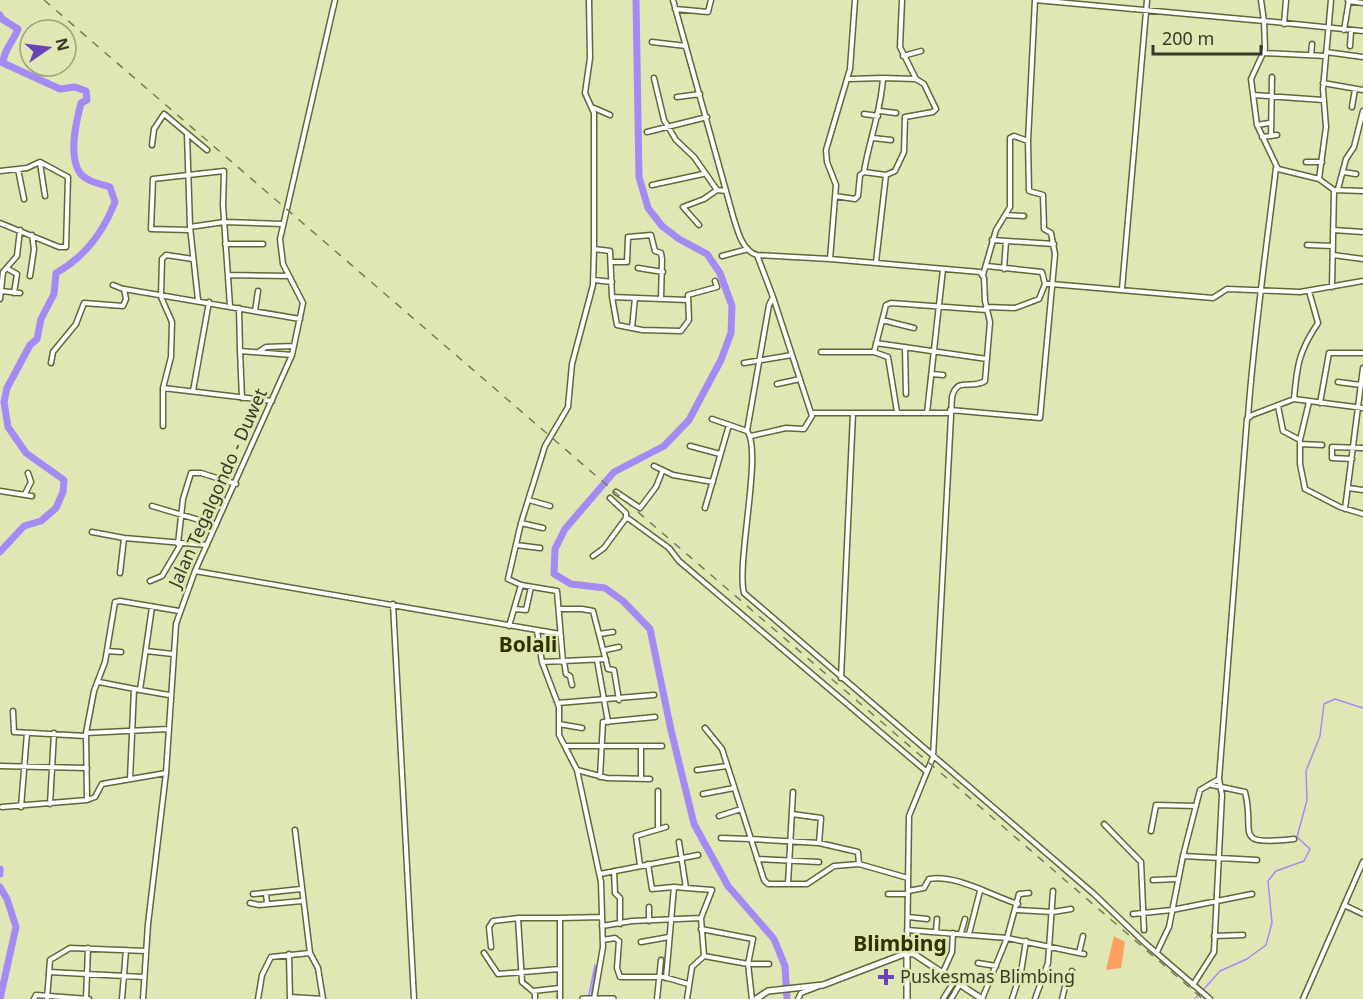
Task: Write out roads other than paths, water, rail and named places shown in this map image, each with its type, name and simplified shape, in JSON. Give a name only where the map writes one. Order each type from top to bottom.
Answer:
[{"type":"main road","points":[[907,952],[907,999]]},
{"type":"main road","points":[[754,999],[764,992],[774,990],[817,987],[907,952],[943,972],[982,999]]},
{"type":"main road","points":[[583,999],[613,999]]},
{"type":"street","name":"Jalan Tegalgondo - Duwet","points":[[143,999],[146,951],[166,773],[169,695],[179,611],[292,355],[302,299],[289,276],[281,253],[283,224],[335,0]]},
{"type":"street","points":[[572,685],[563,662],[558,591],[508,581],[521,523],[545,446],[568,407],[572,364],[594,280],[593,108],[585,93],[590,58],[588,0]]},
{"type":"street","points":[[673,0],[678,8],[686,46],[736,227],[752,253],[771,298],[812,413],[804,429],[786,428],[750,436]]},
{"type":"street","points":[[678,8],[709,11],[711,0]]},
{"type":"street","points":[[830,260],[836,181],[827,162],[826,150],[848,79],[855,0]]},
{"type":"street","points":[[864,172],[886,176],[895,171],[904,152],[905,117],[933,112],[936,109],[924,84],[916,79],[900,47],[902,0]]},
{"type":"street","points":[[812,413],[950,412],[1040,418],[1054,244],[1051,233],[1044,229],[1043,195],[1029,191],[1028,141],[1035,0],[1363,32]]},
{"type":"street","points":[[1122,289],[1147,0]]},
{"type":"street","points":[[1262,0],[1264,53],[1251,76],[1257,125],[1276,167],[1282,171],[1319,179],[1336,190],[1363,191]]},
{"type":"street","points":[[1284,24],[1286,0]]},
{"type":"street","points":[[1319,179],[1326,128],[1323,83],[1331,0]]},
{"type":"street","points":[[1344,30],[1348,1],[1363,3]]},
{"type":"street","points":[[1350,46],[1351,31]]},
{"type":"street","points":[[652,42],[686,46]]},
{"type":"street","points":[[1311,55],[1312,44]]},
{"type":"street","points":[[903,56],[921,51]]},
{"type":"street","points":[[1264,53],[1363,57]]},
{"type":"street","points":[[1271,136],[1269,123],[1272,77]]},
{"type":"street","points":[[654,78],[661,113],[669,128],[681,147],[694,157],[703,174],[717,190]]},
{"type":"street","points":[[835,196],[856,198],[860,175],[864,172],[867,149],[873,138],[880,111],[883,78]]},
{"type":"street","points":[[848,79],[916,79]]},
{"type":"street","points":[[1323,83],[1363,90]]},
{"type":"street","points":[[1352,107],[1355,89]]},
{"type":"street","points":[[677,97],[700,94]]},
{"type":"street","points":[[1253,95],[1323,100]]},
{"type":"street","points":[[593,108],[610,115]]},
{"type":"street","points":[[880,111],[896,113]]},
{"type":"street","points":[[1332,287],[1336,190],[1346,159],[1354,147],[1363,111]]},
{"type":"street","points":[[152,145],[154,129],[164,114],[207,150]]},
{"type":"street","points":[[864,114],[878,116]]},
{"type":"street","points":[[647,132],[707,117]]},
{"type":"street","points":[[1257,125],[1269,123]]},
{"type":"street","points":[[187,134],[190,229],[198,300]]},
{"type":"street","points":[[907,952],[909,816],[933,757],[950,412],[955,388],[961,384],[982,384],[985,381],[990,322],[983,275],[993,240],[1010,202],[1010,138],[1014,135],[1028,141]]},
{"type":"street","points":[[1262,137],[1277,135]]},
{"type":"street","points":[[873,138],[891,140]]},
{"type":"street","points":[[40,162],[45,196]]},
{"type":"street","points":[[0,171],[18,169],[40,162],[69,179],[66,247],[59,247],[32,234],[0,223]]},
{"type":"street","points":[[1306,162],[1322,162]]},
{"type":"street","points":[[1195,986],[1214,954],[1222,788],[1219,779],[1247,419],[1255,330],[1262,290],[1276,167]]},
{"type":"street","points":[[18,169],[24,199]]},
{"type":"street","points":[[230,306],[224,222],[224,171],[153,179],[150,219],[151,229],[154,231],[190,229],[224,222],[283,224]]},
{"type":"street","points":[[1342,172],[1356,174]]},
{"type":"street","points":[[652,185],[703,174]]},
{"type":"street","points":[[876,263],[886,176]]},
{"type":"street","points":[[699,225],[683,207],[704,199],[717,190],[726,191]]},
{"type":"street","points":[[1006,215],[1024,216]]},
{"type":"street","points":[[20,230],[16,256],[8,269],[3,272],[0,295],[20,293]]},
{"type":"street","points":[[1334,230],[1363,232]]},
{"type":"street","points":[[30,276],[34,249],[32,234]]},
{"type":"street","points":[[612,262],[627,262],[628,237],[650,234],[655,251],[661,254],[663,272],[661,299]]},
{"type":"street","points":[[993,240],[1054,244]]},
{"type":"street","points":[[1004,269],[1006,241]]},
{"type":"street","points":[[225,244],[263,244]]},
{"type":"street","points":[[1307,245],[1333,246]]},
{"type":"street","points":[[594,249],[609,250],[612,262],[612,297],[618,326],[681,331],[689,320],[687,300],[690,293],[716,288],[715,281]]},
{"type":"street","points":[[722,256],[752,253],[979,272],[983,275]]},
{"type":"street","points":[[163,426],[163,388],[171,357],[172,322],[161,297],[164,255],[194,259]]},
{"type":"street","points":[[1333,255],[1363,259]]},
{"type":"street","points":[[874,352],[885,308],[891,303],[987,309],[1015,308],[1037,301],[1045,284],[1042,272],[987,266]]},
{"type":"street","points":[[638,268],[663,272]]},
{"type":"street","points":[[8,269],[17,272],[14,293]]},
{"type":"street","points":[[927,413],[943,269]]},
{"type":"street","points":[[228,275],[289,276]]},
{"type":"street","points":[[594,280],[612,282]]},
{"type":"street","points":[[1045,284],[1213,298],[1227,289],[1310,291],[1363,281]]},
{"type":"street","points":[[113,285],[161,297],[198,300],[300,319]]},
{"type":"street","points":[[51,363],[53,352],[76,324],[84,303],[123,306],[126,299],[123,289]]},
{"type":"street","points":[[255,311],[258,291]]},
{"type":"street","points":[[1294,399],[1298,358],[1306,340],[1318,323],[1310,291]]},
{"type":"street","points":[[612,297],[687,300]]},
{"type":"street","points":[[632,328],[635,298]]},
{"type":"street","points":[[747,431],[771,298]]},
{"type":"street","points":[[193,391],[209,302]]},
{"type":"street","points":[[239,308],[242,398]]},
{"type":"street","points":[[882,320],[914,328]]},
{"type":"street","points":[[876,343],[987,359]]},
{"type":"street","points":[[260,351],[266,347],[294,346]]},
{"type":"street","points":[[905,347],[906,394]]},
{"type":"street","points":[[240,351],[292,355]]},
{"type":"street","points":[[821,352],[874,352],[888,357],[897,412]]},
{"type":"street","points":[[1320,403],[1329,353],[1363,353]]},
{"type":"street","points":[[744,363],[792,355]]},
{"type":"street","points":[[1345,509],[1361,408],[1363,368]]},
{"type":"street","points":[[932,374],[943,375]]},
{"type":"street","points":[[777,384],[800,379]]},
{"type":"street","points":[[1338,382],[1361,385]]},
{"type":"street","points":[[163,388],[272,401]]},
{"type":"street","points":[[1247,419],[1294,399],[1361,408]]},
{"type":"street","points":[[1309,402],[1300,442],[1300,464],[1305,489],[1345,509],[1363,514]]},
{"type":"street","points":[[1278,406],[1283,431],[1300,442],[1322,445]]},
{"type":"street","points":[[841,678],[853,413]]},
{"type":"street","points":[[712,419],[747,431],[750,436],[744,593],[1096,896],[1210,999]]},
{"type":"street","points":[[705,508],[729,425]]},
{"type":"street","points":[[690,446],[720,454]]},
{"type":"street","points":[[1352,459],[1332,458],[1332,447],[1363,448]]},
{"type":"street","points":[[654,466],[662,472],[713,482]]},
{"type":"street","points":[[616,492],[640,508],[656,487],[662,472]]},
{"type":"street","points":[[25,494],[31,482],[28,473]]},
{"type":"street","points":[[150,581],[162,576],[179,544],[183,499],[191,473],[201,473],[236,484]]},
{"type":"street","points":[[1348,488],[1363,490]]},
{"type":"street","points":[[0,491],[32,496]]},
{"type":"street","points":[[593,556],[604,548],[626,518],[627,513],[610,498]]},
{"type":"street","points":[[529,500],[550,506]]},
{"type":"street","points":[[152,506],[216,525]]},
{"type":"street","points":[[626,518],[668,548],[679,561],[926,771]]},
{"type":"street","points":[[521,523],[543,528]]},
{"type":"street","points":[[92,532],[124,538],[207,545]]},
{"type":"street","points":[[120,573],[124,538]]},
{"type":"street","points":[[516,545],[540,548]]},
{"type":"street","points":[[195,571],[393,604],[537,632],[560,634]]},
{"type":"street","points":[[509,626],[521,585]]},
{"type":"street","points":[[514,609],[526,610],[531,587]]},
{"type":"street","points":[[87,800],[86,735],[107,651],[115,602],[179,611]]},
{"type":"street","points":[[393,604],[414,999]]},
{"type":"street","points":[[140,690],[152,607]]},
{"type":"street","points":[[560,609],[593,611],[601,650],[619,647]]},
{"type":"street","points":[[537,632],[542,663],[558,703],[559,735],[577,770],[600,874],[603,940],[594,998]]},
{"type":"street","points":[[599,634],[613,632]]},
{"type":"street","points":[[605,650],[608,669],[614,670],[619,699]]},
{"type":"street","points":[[107,651],[121,652]]},
{"type":"street","points":[[146,651],[173,654]]},
{"type":"street","points":[[542,663],[606,659]]},
{"type":"street","points":[[597,660],[608,722]]},
{"type":"street","points":[[99,682],[169,695]]},
{"type":"street","points":[[130,779],[134,689]]},
{"type":"street","points":[[558,703],[654,696]]},
{"type":"street","points":[[13,711],[14,732],[86,735],[168,729]]},
{"type":"street","points":[[600,777],[602,723],[655,717]]},
{"type":"street","points":[[559,724],[582,728]]},
{"type":"street","points":[[705,728],[719,745],[766,884],[812,883],[834,866],[859,864],[908,878]]},
{"type":"street","points":[[21,807],[27,733]]},
{"type":"street","points":[[50,804],[54,733]]},
{"type":"street","points":[[565,746],[662,746]]},
{"type":"street","points":[[641,747],[641,778]]},
{"type":"street","points":[[0,766],[87,768]]},
{"type":"street","points":[[697,770],[727,766]]},
{"type":"street","points":[[577,770],[600,777],[650,779]]},
{"type":"street","points":[[2,807],[87,800],[95,797],[102,784],[166,773]]},
{"type":"street","points":[[1157,952],[1167,934],[1183,856],[1201,788],[1219,779]]},
{"type":"street","points":[[1211,785],[1245,792],[1247,830],[1256,840],[1265,842],[1294,838]]},
{"type":"street","points":[[703,794],[734,788]]},
{"type":"street","points":[[658,791],[658,829]]},
{"type":"street","points":[[788,884],[793,792]]},
{"type":"street","points":[[1151,831],[1156,805],[1196,806]]},
{"type":"street","points":[[719,816],[741,809]]},
{"type":"street","points":[[792,814],[821,818],[819,843]]},
{"type":"street","points":[[1104,824],[1139,857],[1144,930]]},
{"type":"street","points":[[640,865],[636,836],[666,827]]},
{"type":"street","points":[[289,954],[290,998],[323,999],[318,968],[310,952],[295,830]]},
{"type":"street","points":[[721,838],[819,843],[858,852],[859,864]]},
{"type":"street","points":[[679,842],[686,888]]},
{"type":"street","points":[[600,874],[698,855]]},
{"type":"street","points":[[1183,856],[1218,860],[1257,860]]},
{"type":"street","points":[[757,859],[819,862]]},
{"type":"street","points":[[1303,999],[1363,862]]},
{"type":"street","points":[[648,864],[652,889],[674,887],[712,891],[702,918],[704,956]]},
{"type":"street","points":[[614,871],[614,892],[620,897],[620,924]]},
{"type":"street","points":[[888,894],[926,887],[927,880],[933,878],[967,884],[1017,907],[1053,912],[1071,909]]},
{"type":"street","points":[[1153,880],[1178,879]]},
{"type":"street","points":[[666,978],[669,922],[674,887]]},
{"type":"street","points":[[253,894],[302,889]]},
{"type":"street","points":[[969,934],[980,891]]},
{"type":"street","points":[[1035,999],[1045,975],[1050,947],[1053,891]]},
{"type":"street","points":[[266,893],[267,904]]},
{"type":"street","points":[[982,999],[1007,938],[1019,894],[1029,893]]},
{"type":"street","points":[[1133,914],[1172,910],[1252,894]]},
{"type":"street","points":[[250,903],[302,901]]},
{"type":"street","points":[[1344,905],[1363,914]]},
{"type":"street","points":[[649,907],[649,921]]},
{"type":"street","points":[[491,947],[489,927],[493,921],[518,918],[602,917]]},
{"type":"street","points":[[908,917],[927,919]]},
{"type":"street","points":[[518,918],[522,982],[536,999]]},
{"type":"street","points":[[560,918],[560,999]]},
{"type":"street","points":[[602,926],[702,918]]},
{"type":"street","points":[[936,932],[937,919]]},
{"type":"street","points":[[961,933],[965,919]]},
{"type":"street","points":[[701,929],[752,938],[754,943],[748,964],[754,999]]},
{"type":"street","points":[[907,930],[1007,938],[1082,954],[1083,936]]},
{"type":"street","points":[[943,972],[952,952],[953,933]]},
{"type":"street","points":[[1214,936],[1243,935]]},
{"type":"street","points":[[641,942],[669,937]]},
{"type":"street","points":[[603,940],[615,938],[619,941],[619,976],[666,978],[688,984]]},
{"type":"street","points":[[1012,999],[1021,972],[1026,941]]},
{"type":"street","points":[[34,999],[36,995],[87,999],[88,948]]},
{"type":"street","points":[[47,997],[51,957],[67,949],[146,951]]},
{"type":"street","points":[[122,999],[126,950]]},
{"type":"street","points":[[258,999],[269,960],[289,954],[310,952]]},
{"type":"street","points":[[484,953],[498,974],[560,969]]},
{"type":"street","points":[[687,999],[693,963],[704,956],[748,964],[768,964]]},
{"type":"street","points":[[657,999],[661,960]]},
{"type":"street","points":[[978,963],[996,966]]},
{"type":"street","points":[[1062,999],[1067,979],[1070,979],[1072,971]]},
{"type":"street","points":[[49,972],[144,977]]},
{"type":"street","points":[[1045,975],[1067,979]]},
{"type":"street","points":[[943,999],[958,982]]},
{"type":"street","points":[[951,999],[958,982]]},
{"type":"street","points":[[798,999],[801,993],[817,987]]},
{"type":"street","points":[[532,992],[560,988]]},
{"type":"waterway","points":[[636,0],[639,177],[648,208],[662,226],[679,239],[707,254],[720,273],[732,306],[731,333],[721,360],[689,420],[664,446],[614,472],[565,529],[555,549],[554,574],[571,584],[605,588],[623,601],[650,629],[694,824],[728,886],[774,939],[785,966],[787,999]]},
{"type":"waterway","points":[[0,15],[2,19],[18,29],[3,63],[60,89],[75,87],[86,91],[87,100],[81,103],[75,129],[76,166],[86,179],[110,187],[115,202],[105,224],[92,243],[76,260],[56,273],[54,294],[41,319],[37,339],[30,345],[7,388],[4,402],[8,427],[26,453],[64,480],[63,492],[56,508],[41,521],[24,526],[0,552]]},
{"type":"waterway","points":[[1203,990],[1220,971],[1247,959],[1266,945],[1272,923],[1268,881],[1276,871],[1304,861],[1310,849],[1297,837],[1307,800],[1306,771],[1320,736],[1324,704],[1335,699],[1363,708]]},
{"type":"waterway","points":[[0,869],[0,874]]},
{"type":"waterway","points":[[0,887],[7,899],[16,927],[0,999]]},
{"type":"waterway","points":[[589,995],[595,965]]},
{"type":"waterway","points":[[591,996],[596,966]]},
{"type":"waterway","points":[[1195,999],[1200,993]]},
{"type":"railway","points":[[44,0],[1203,999]]},
{"type":"place","name":"Puskesmas Blimbing","points":[[886,977]]},
{"type":"district","name":"Bolali","points":[[528,645]]},
{"type":"district","name":"Blimbing","points":[[900,944]]}]
